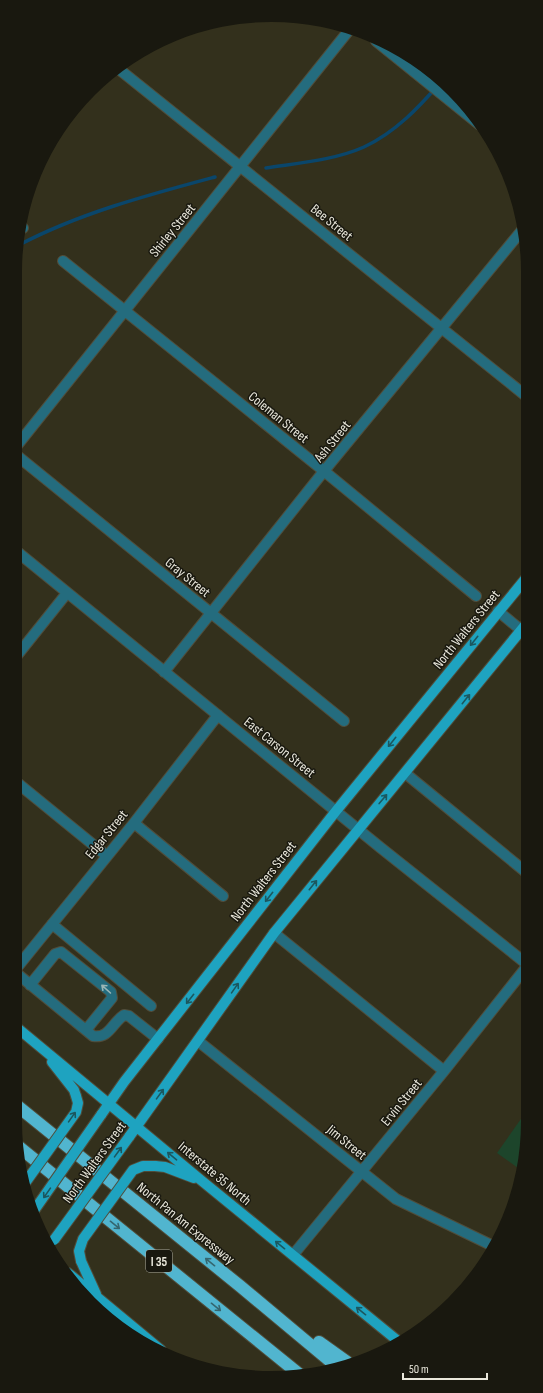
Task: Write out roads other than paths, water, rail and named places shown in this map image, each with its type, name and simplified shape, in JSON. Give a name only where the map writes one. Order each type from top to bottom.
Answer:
[{"type":"highway","points":[[22,1107],[51,1134]]},
{"type":"highway","name":"North Pan Am Expressway","points":[[22,1110],[240,1286],[332,1363]]},
{"type":"highway","name":"I 35","points":[[24,1152],[294,1370]]},
{"type":"highway","points":[[240,1286],[344,1360]]},
{"type":"main road","name":"North Walters Street","points":[[37,1207],[124,1082],[336,811],[521,583]]},
{"type":"main road","name":"North Walters Street","points":[[52,1241],[137,1126],[274,933],[358,829],[521,634]]},
{"type":"main road","name":"Interstate 35 North","points":[[22,1032],[395,1339]]},
{"type":"main road","points":[[29,1178],[76,1112],[78,1103],[74,1090],[37,1044]]},
{"type":"main road","points":[[97,1296],[81,1261],[79,1251],[83,1239],[133,1170],[143,1166],[165,1167],[202,1181]]},
{"type":"main road","points":[[83,1285],[137,1332]]},
{"type":"street","name":"Shirley Street","points":[[22,439],[346,34]]},
{"type":"street","points":[[389,51],[463,112]]},
{"type":"street","name":"Bee Street","points":[[123,72],[521,392]]},
{"type":"street","name":"Ash Street","points":[[164,672],[324,472],[518,235]]},
{"type":"street","name":"Coleman Street","points":[[63,261],[476,596]]},
{"type":"street","name":"Gray Street","points":[[22,460],[344,721]]},
{"type":"street","name":"East Carson Street","points":[[22,556],[521,959]]},
{"type":"street","points":[[22,649],[67,593]]},
{"type":"street","points":[[498,611],[521,626]]},
{"type":"street","name":"Edgar Street","points":[[22,962],[218,715]]},
{"type":"street","points":[[405,773],[521,868]]},
{"type":"street","points":[[22,787],[106,856]]},
{"type":"street","points":[[134,822],[223,896]]},
{"type":"street","points":[[52,924],[151,1006]]},
{"type":"street","points":[[274,933],[444,1071]]},
{"type":"street","points":[[30,985],[55,954],[61,952],[78,965],[111,992],[112,998],[86,1030]]},
{"type":"street","name":"Ervin Street","points":[[293,1255],[444,1071],[521,974]]},
{"type":"street","points":[[22,978],[93,1036],[99,1037],[106,1034],[118,1019],[124,1015],[129,1016],[158,1039]]},
{"type":"street","name":"Jim Street","points":[[198,1041],[396,1199],[489,1244]]},
{"type":"waterway","points":[[266,168],[329,158],[364,147],[376,141],[397,126],[415,110],[438,86]]},
{"type":"waterway","points":[[24,243],[66,223],[90,214],[215,177]]}]
